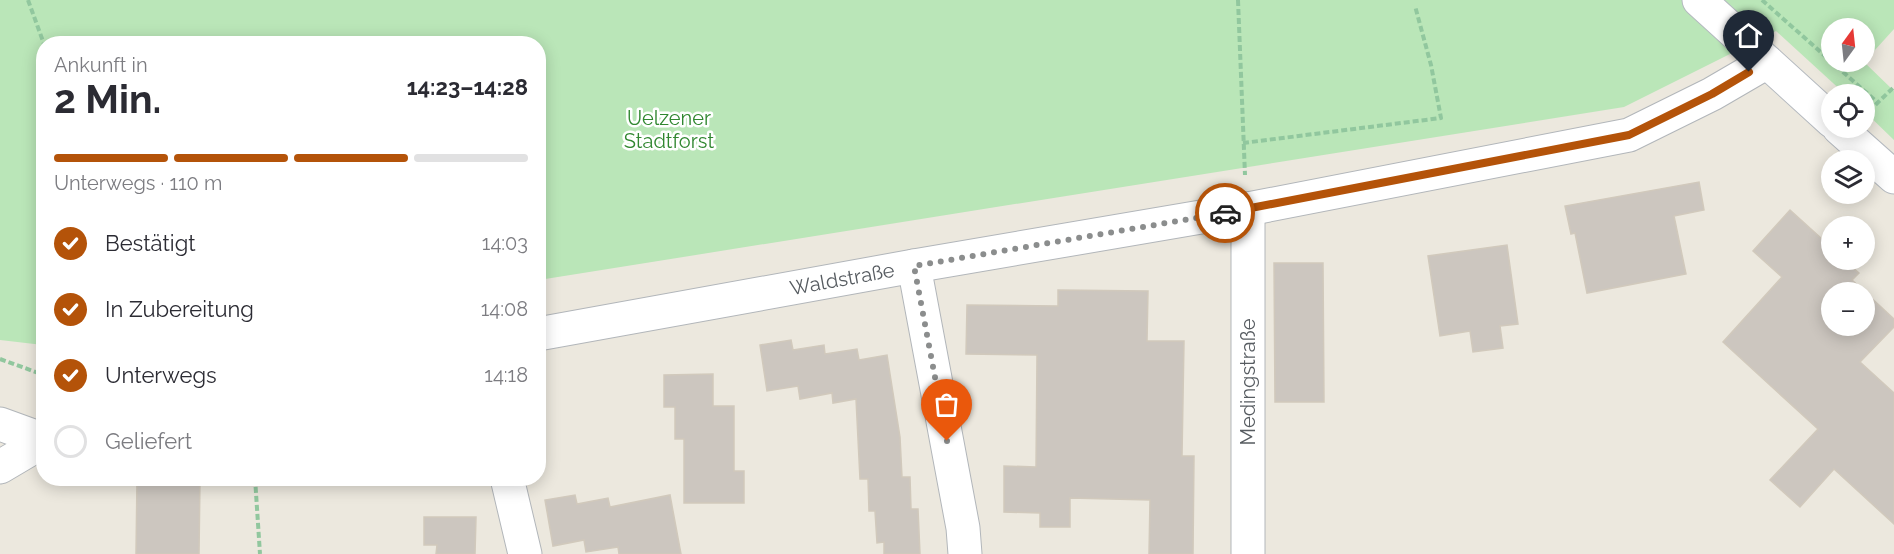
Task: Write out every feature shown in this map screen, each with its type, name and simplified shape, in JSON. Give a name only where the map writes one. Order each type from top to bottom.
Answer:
[{"type":"street","points":[[1699,0],[1821,111]]},
{"type":"street","name":"Waldstraße","points":[[546,333],[1248,209],[1629,135],[1712,94],[1767,62]]},
{"type":"street","points":[[1850,138],[1894,177]]},
{"type":"street","name":"Medingstraße","points":[[1248,209],[1248,554]]},
{"type":"street","points":[[914,266],[963,528],[965,554]]},
{"type":"street","points":[[0,423],[36,438]]},
{"type":"street","points":[[0,467],[36,446]]},
{"type":"street","points":[[509,486],[525,554]]},
{"type":"path","points":[[28,0],[41,36]]},
{"type":"path","points":[[1238,0],[1243,143],[1248,209]]},
{"type":"path","points":[[1762,0],[1878,104],[1894,87]]},
{"type":"path","points":[[1243,143],[1441,118],[1431,65],[1415,6]]},
{"type":"path","points":[[0,359],[36,372]]},
{"type":"path","points":[[256,486],[260,554]]},
{"type":"green space","name":"Uelzener Stadtforst","points":[[0,0],[1894,0],[1894,29],[1875,50],[1875,18],[1821,18],[1821,72],[1874,72],[1894,91],[1894,140],[1875,122],[1875,84],[1834,84],[1776,31],[1624,107],[546,279],[546,36],[36,36],[36,344],[0,340]]},
{"type":"building","points":[[1699,182],[1704,210],[1674,216],[1686,274],[1587,293],[1575,233],[1571,234],[1565,206]]},
{"type":"building","points":[[1790,210],[1821,238],[1821,270],[1856,270],[1859,273],[1852,280],[1854,282],[1821,282],[1821,336],[1875,336],[1875,301],[1894,319],[1894,327],[1860,362],[1894,393],[1894,524],[1834,469],[1800,507],[1770,480],[1818,429],[1723,342],[1782,277],[1753,251]]},
{"type":"building","points":[[1507,245],[1518,324],[1500,326],[1503,348],[1473,352],[1470,331],[1440,336],[1428,256]]},
{"type":"building","points":[[1274,263],[1323,263],[1324,402],[1275,402]]},
{"type":"building","points":[[1058,290],[1148,291],[1147,341],[1184,341],[1182,456],[1194,456],[1193,554],[1149,554],[1150,500],[1070,498],[1070,527],[1040,527],[1040,513],[1004,512],[1004,466],[1036,467],[1037,355],[966,354],[967,305],[1058,306]]},
{"type":"building","points":[[791,340],[793,350],[824,345],[825,354],[857,349],[859,360],[887,355],[900,437],[902,477],[910,477],[911,509],[918,509],[920,554],[884,554],[884,542],[877,543],[875,511],[869,511],[868,479],[860,479],[856,399],[833,403],[832,393],[800,399],[798,386],[767,391],[760,345]]},
{"type":"building","points":[[713,374],[713,406],[734,406],[734,471],[744,471],[744,503],[684,503],[684,439],[675,439],[675,407],[664,407],[664,375]]},
{"type":"building","points":[[137,486],[200,486],[199,554],[136,554]]},
{"type":"building","points":[[575,495],[577,504],[608,498],[610,507],[670,495],[681,554],[619,554],[618,547],[586,552],[584,540],[553,546],[545,500]]},
{"type":"building","points":[[424,517],[476,517],[475,554],[436,554],[437,545],[424,545]]},
{"type":"way so far","points":[[947,441],[914,266],[1225,213]]},
{"type":"route","points":[[1225,213],[1629,135],[1712,94],[1749,72]]}]
